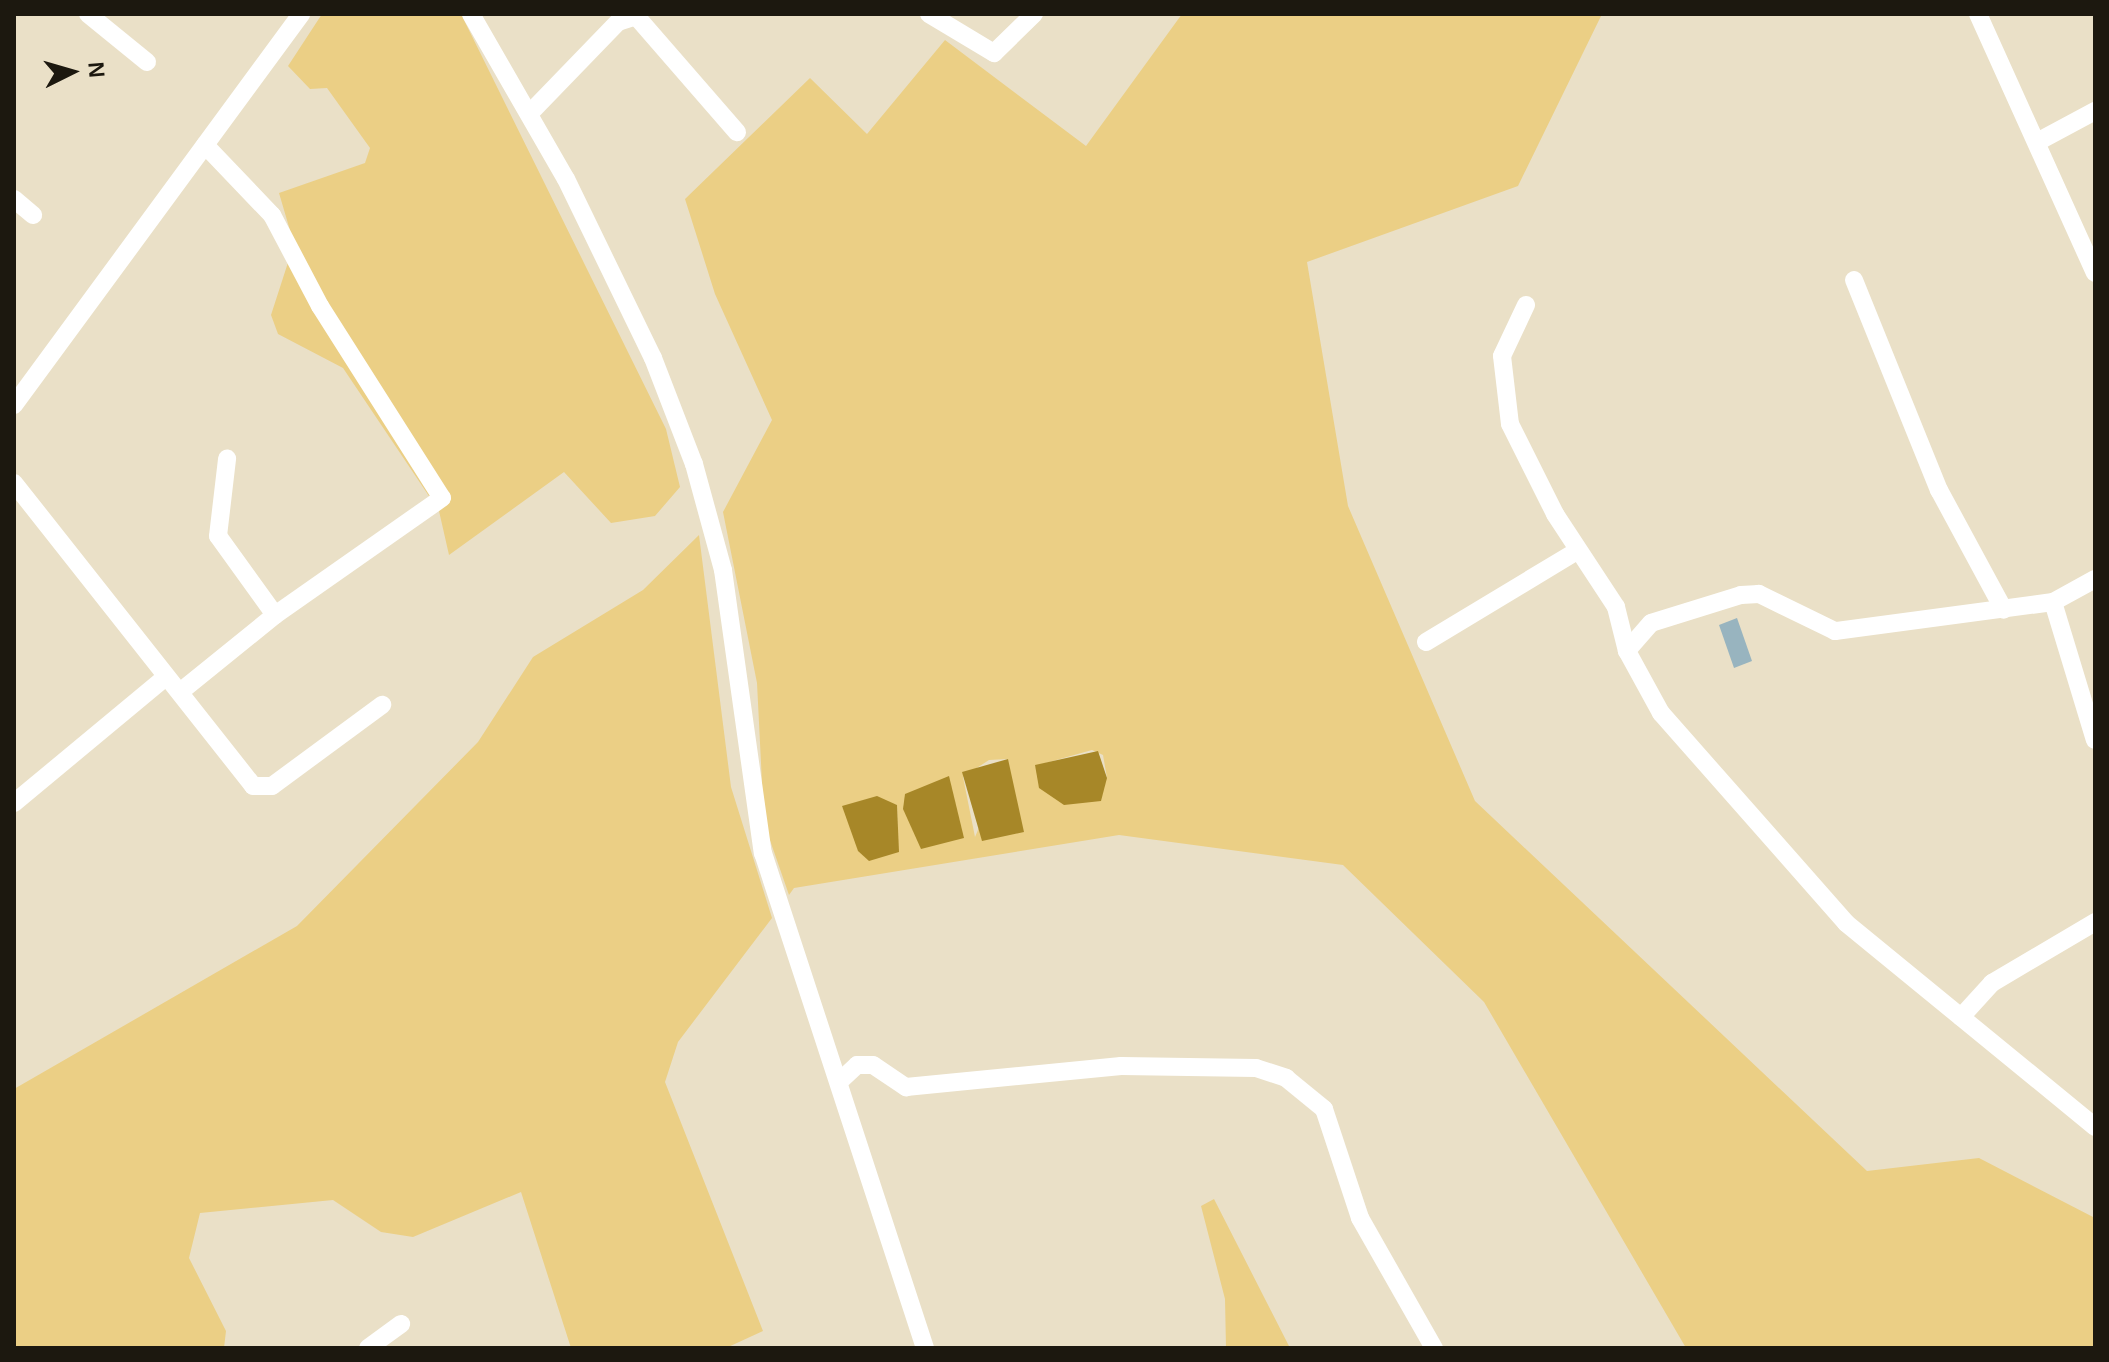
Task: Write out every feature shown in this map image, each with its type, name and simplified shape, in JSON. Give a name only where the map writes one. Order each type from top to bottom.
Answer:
[{"type":"street","points":[[88,14],[147,62]]},
{"type":"street","points":[[14,405],[301,14]]},
{"type":"street","points":[[471,14],[530,113],[653,358],[694,464],[723,570],[763,853],[841,1080],[839,1093],[925,1348]]},
{"type":"street","points":[[929,14],[994,53],[1034,14]]},
{"type":"street","points":[[1978,14],[2039,141],[2095,273]]},
{"type":"street","points":[[530,113],[618,22],[636,16],[737,132]]},
{"type":"street","points":[[2039,141],[2095,111]]},
{"type":"street","points":[[180,692],[275,615],[442,498],[320,306],[272,215],[205,145]]},
{"type":"street","points":[[14,199],[33,215]]},
{"type":"street","points":[[1854,280],[1939,490],[2004,610]]},
{"type":"street","points":[[1526,305],[1510,329],[1502,387],[1523,453],[1577,551],[1616,607],[1627,651],[1661,713],[1814,888],[1871,946],[2095,1127]]},
{"type":"street","points":[[227,459],[218,536],[275,615]]},
{"type":"street","points":[[14,483],[247,779],[263,789],[382,705]]},
{"type":"street","points":[[1426,642],[1577,551]]},
{"type":"street","points":[[1627,651],[1651,623],[1741,595],[1759,594],[1835,631],[2053,602],[2095,579]]},
{"type":"street","points":[[2053,602],[2095,740]]},
{"type":"street","points":[[14,803],[166,677]]},
{"type":"street","points":[[1961,1017],[1992,983],[2095,922]]},
{"type":"street","points":[[841,1080],[857,1065],[873,1065],[906,1087],[1121,1066],[1256,1068],[1286,1078],[1324,1109],[1360,1218],[1434,1348]]},
{"type":"street","points":[[368,1348],[401,1324]]},
{"type":"shaded area","points":[[322,14],[461,14],[666,429],[680,487],[655,516],[611,523],[564,472],[449,555],[439,511],[343,368],[278,334],[271,315],[294,244],[279,193],[365,163],[370,148],[327,88],[310,89],[288,66]]},
{"type":"shaded area","points":[[1182,14],[1602,14],[1518,186],[1307,262],[1348,506],[1475,801],[1867,1171],[1979,1158],[2095,1218],[2095,1348],[1686,1348],[1484,1002],[1343,865],[1119,835],[794,888],[789,895],[764,823],[757,683],[723,512],[772,420],[715,294],[685,199],[810,78],[867,134],[945,40],[1086,146]],"holes":[[[1092,750],[1103,755],[1107,778],[1035,766]],[[1008,759],[975,837],[963,777],[989,760]],[[868,799],[897,805],[898,852],[842,807]]]},
{"type":"shaded area","points":[[699,535],[731,787],[772,918],[678,1042],[665,1082],[763,1331],[726,1348],[571,1348],[521,1192],[413,1237],[381,1232],[333,1200],[200,1213],[189,1258],[226,1331],[224,1348],[14,1348],[14,1089],[297,926],[478,742],[533,657],[643,590]]},
{"type":"shaded area","points":[[1098,751],[1107,778],[1101,801],[1064,805],[1039,788],[1035,765]]},
{"type":"shaded area","points":[[1008,759],[1024,832],[982,841],[962,772]]},
{"type":"shaded area","points":[[949,776],[964,838],[921,849],[903,809],[905,794]]},
{"type":"shaded area","points":[[877,796],[897,805],[899,852],[869,861],[858,851],[842,806]]},
{"type":"shaded area","points":[[1214,1199],[1290,1348],[1226,1348],[1225,1299],[1201,1206]]},
{"type":"building","points":[[1737,618],[1752,661],[1734,668],[1719,625]]}]
